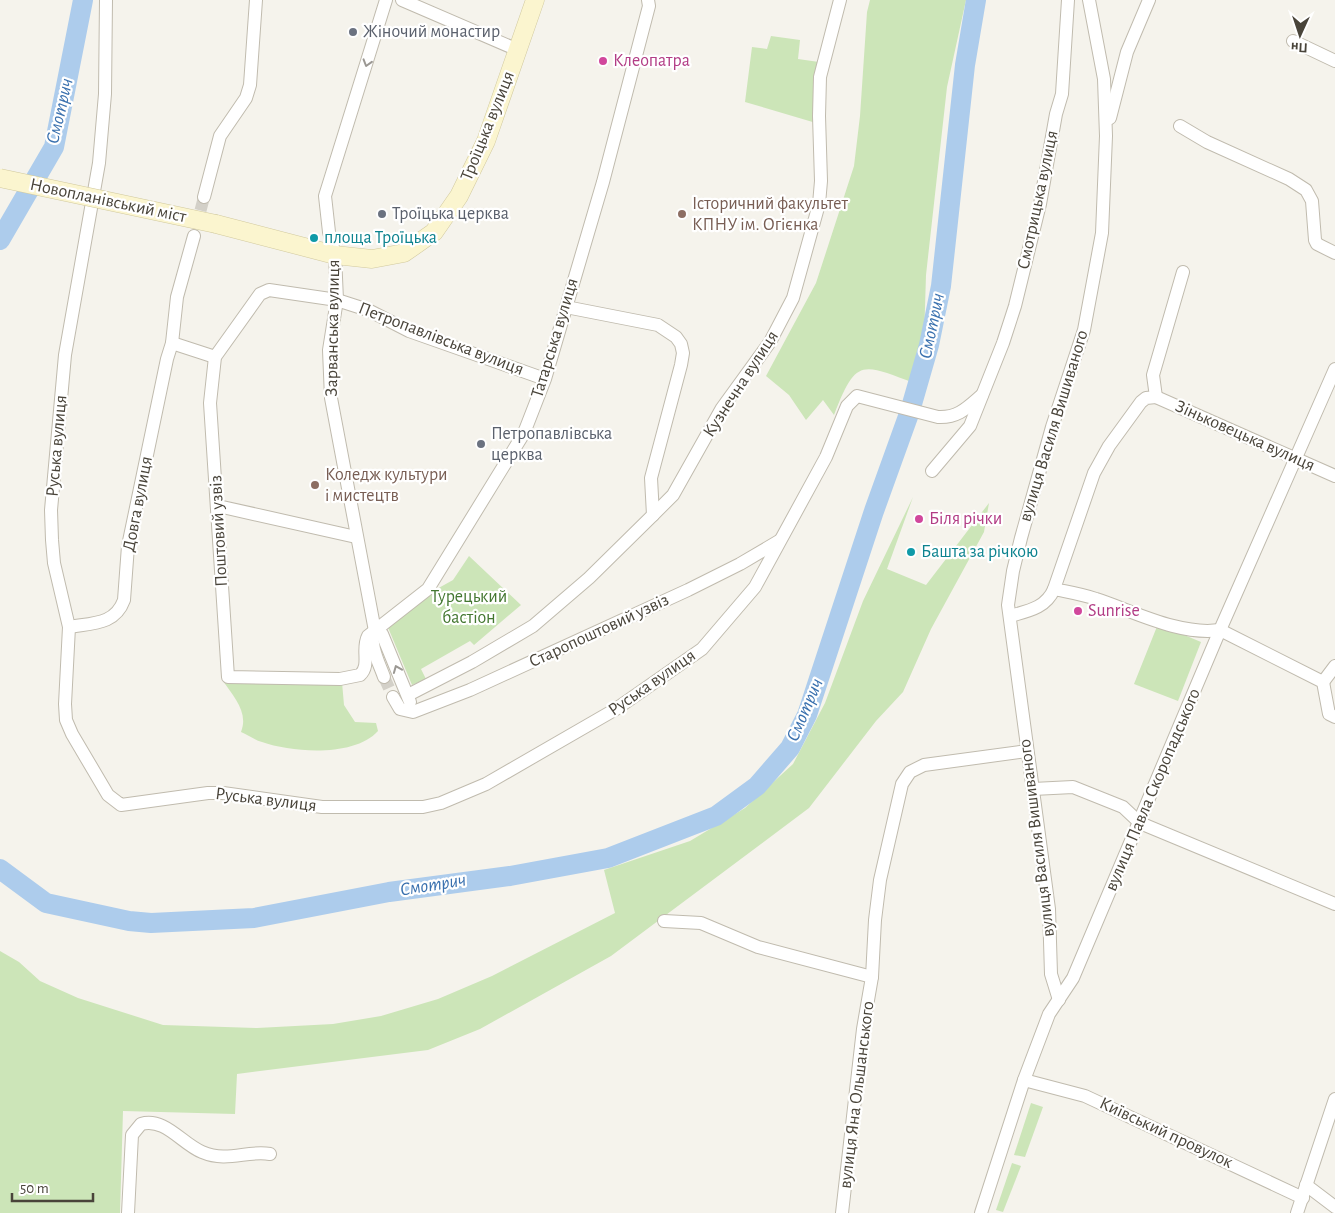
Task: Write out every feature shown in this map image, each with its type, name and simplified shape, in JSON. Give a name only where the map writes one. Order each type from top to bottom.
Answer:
[{"type":"main road","name":"Троїцька вулиця","points":[[216,224],[335,255],[372,259],[404,253],[434,232],[459,196],[486,141],[535,0]]},
{"type":"main road","name":"Новопланівський міст","points":[[0,178],[216,224]]},
{"type":"street","name":"Руська вулиця","points":[[106,0],[105,94],[99,163],[65,355],[51,510],[54,563],[69,627],[65,704],[66,720],[72,734],[108,795],[121,805],[208,793],[223,793],[322,807],[423,807],[441,803],[486,784],[616,709],[702,649],[755,587],[826,457],[847,406],[857,396],[938,417],[950,418],[962,414],[982,395]]},
{"type":"street","points":[[204,196],[220,136],[246,98],[250,85],[256,0]]},
{"type":"street","name":"Зарванська вулиця","points":[[384,677],[372,638],[375,631],[331,398],[329,350],[337,300],[335,255],[329,232],[325,196],[386,0]]},
{"type":"street","points":[[402,0],[518,50]]},
{"type":"street","name":"Татарська вулиця","points":[[375,631],[428,589],[524,433],[545,379],[603,182],[649,6],[648,0]]},
{"type":"street","name":"Кузнечна вулиця","points":[[408,695],[472,662],[533,626],[583,583],[653,515],[679,485],[722,408],[770,342],[793,298],[818,204],[821,181],[820,77],[840,0]]},
{"type":"street","name":"Смотрицька вулиця","points":[[932,471],[970,426],[1003,343],[1014,306],[1040,204],[1056,114],[1062,94],[1068,0]]},
{"type":"street","name":"вулиця Василя Вишиваного","points":[[1059,1000],[1051,974],[1049,910],[1010,616],[1009,591],[1052,427],[1084,330],[1102,233],[1106,136],[1104,79],[1089,0]]},
{"type":"street","points":[[1106,136],[1127,52],[1149,0]]},
{"type":"street","points":[[1293,41],[1335,61]]},
{"type":"street","points":[[1180,126],[1207,142],[1289,179],[1306,190],[1312,201],[1315,240],[1318,244],[1335,253]]},
{"type":"street","name":"Довга вулиця","points":[[69,627],[102,622],[112,618],[121,608],[124,600],[128,546],[167,359],[172,344],[177,297],[194,236]]},
{"type":"street","points":[[1010,616],[1043,605],[1051,596],[1094,473],[1102,456],[1141,402],[1146,398],[1156,397],[1152,375],[1183,272]]},
{"type":"street","name":"Поштовий узвіз","points":[[337,300],[269,290],[260,294],[215,357],[210,402],[228,677],[340,679],[360,675],[366,666],[366,640],[375,631]]},
{"type":"street","name":"Петропавлівська вулиця","points":[[337,300],[368,310],[409,331],[545,379]]},
{"type":"street","points":[[566,307],[658,326],[676,337],[681,344],[683,353],[681,365],[651,478],[653,515]]},
{"type":"street","points":[[172,344],[215,357]]},
{"type":"street","name":"вулиця Павла Скоропадського","points":[[985,1212],[1024,1080],[1049,1014],[1074,978],[1294,457],[1335,369]]},
{"type":"street","name":"Зіньковецька вулиця","points":[[1156,397],[1335,476]]},
{"type":"street","points":[[218,506],[356,537]]},
{"type":"street","name":"Старопоштовий узвіз","points":[[413,712],[470,690],[688,590],[740,564],[779,541]]},
{"type":"street","points":[[1054,589],[1097,599],[1152,621],[1209,632],[1220,630],[1323,682]]},
{"type":"street","points":[[375,631],[382,634],[388,646],[413,712],[400,709],[393,697]]},
{"type":"street","points":[[1335,666],[1323,682],[1329,714],[1335,717]]},
{"type":"street","name":"вулиця Яна Ольшанського","points":[[842,1213],[863,1029],[872,977],[875,920],[880,880],[896,804],[906,777],[916,768],[924,765],[1027,751]]},
{"type":"street","points":[[1033,789],[1074,787],[1122,807],[1140,823],[1335,904]]},
{"type":"street","name":"вулиця Яна Ольшанського","points":[[664,921],[706,925],[758,947],[872,977]]},
{"type":"street","name":"Київський провулок","points":[[1024,1080],[1085,1096],[1305,1191],[1335,1207]]},
{"type":"street","points":[[1297,1213],[1335,1099]]},
{"type":"street","points":[[128,1213],[132,1135],[140,1124],[151,1123],[165,1128],[192,1148],[212,1156],[233,1158],[260,1152],[270,1154]]},
{"type":"green space","points":[[870,0],[966,0],[947,87],[926,275],[924,340],[914,383],[871,369],[862,370],[848,383],[834,415],[823,400],[806,420],[789,395],[766,376],[816,283],[854,166],[860,116],[867,12]]},
{"type":"green space","points":[[771,36],[800,40],[798,59],[819,62],[816,123],[745,102],[752,47],[767,49]]},
{"type":"green space","points":[[913,497],[887,569],[926,585],[989,503],[984,532],[931,629],[903,692],[876,721],[809,808],[611,956],[480,1029],[428,1050],[237,1074],[235,1114],[123,1111],[120,1213],[0,1213],[0,951],[19,962],[40,981],[78,998],[163,1025],[257,1028],[333,1024],[381,1016],[438,999],[492,976],[615,913],[604,870],[690,841],[745,808],[793,764],[825,703],[863,601]]},
{"type":"green space","name":"Турецький бастіон","points":[[469,556],[521,605],[474,645],[470,641],[421,669],[426,679],[412,685],[387,625],[390,615],[453,580]]},
{"type":"green space","points":[[1158,624],[1201,642],[1178,701],[1134,684]]},
{"type":"green space","points":[[223,681],[342,682],[344,705],[355,722],[376,723],[378,731],[368,739],[355,745],[339,749],[290,749],[262,742],[241,732],[243,718],[239,705]]},
{"type":"green space","points":[[1031,1103],[1043,1107],[1025,1157],[1014,1155]]},
{"type":"green space","points":[[1012,1163],[1021,1166],[1003,1212],[996,1210]]},
{"type":"waterway","name":"Смотрич","points":[[0,240],[54,147],[83,0]]},
{"type":"waterway","name":"Смотрич","points":[[0,869],[46,903],[129,921],[151,923],[254,918],[389,892],[510,876],[608,858],[716,816],[757,786],[790,748],[807,715],[874,511],[910,411],[929,345],[941,286],[965,65],[976,0]]},
{"type":"tunnel","points":[[196,228],[204,197]]},
{"type":"tunnel","points":[[384,677],[393,697]]},
{"type":"place","name":"Жіночий монастир","points":[[353,32]]},
{"type":"place","name":"Клеопатра","points":[[603,61]]},
{"type":"place","name":"Троїцька церква","points":[[382,214]]},
{"type":"place","name":"Історичний факультет КПНУ ім. Огієнка","points":[[682,214]]},
{"type":"place","name":"площа Троїцька","points":[[314,238]]},
{"type":"place","name":"Петропавлівська церква","points":[[481,444]]},
{"type":"place","name":"Коледж культури і мистецтв","points":[[315,485]]},
{"type":"place","name":"Біля річки","points":[[919,519]]},
{"type":"place","name":"Башта за річкою","points":[[911,552]]},
{"type":"place","name":"Sunrise","points":[[1078,611]]}]
